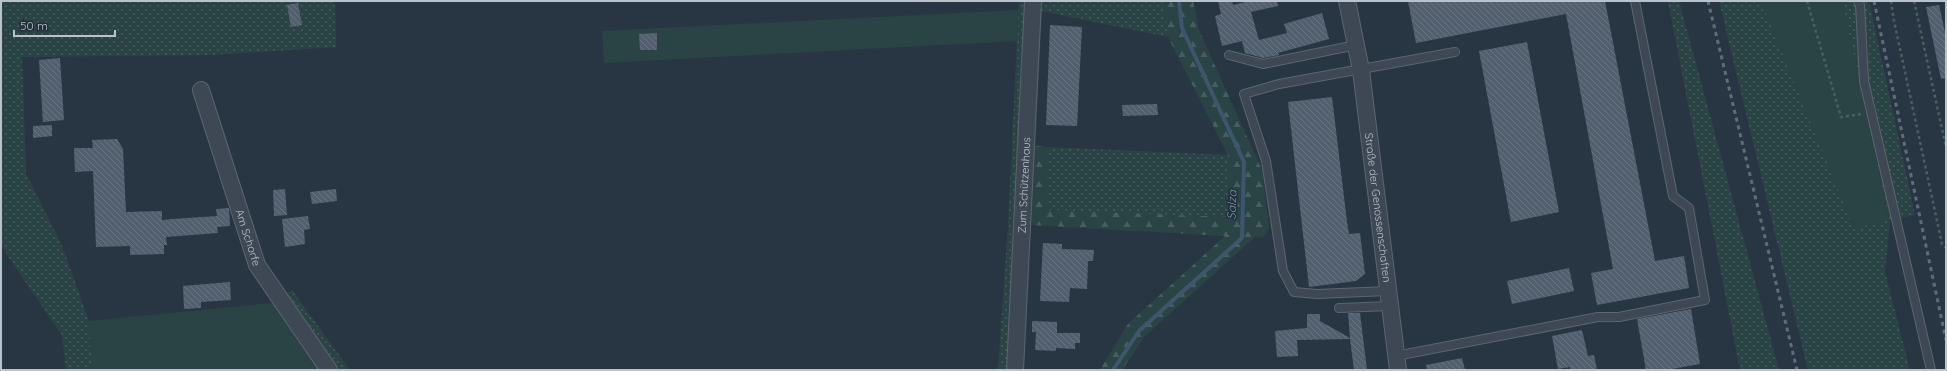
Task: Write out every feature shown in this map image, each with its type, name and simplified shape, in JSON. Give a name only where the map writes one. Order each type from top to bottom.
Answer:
[{"type":"street","name":"Zum Schützenhaus","points":[[1015,370],[1033,1]]},
{"type":"street","name":"Straße der Genossenschaften","points":[[1346,1],[1361,70],[1397,363]]},
{"type":"street","name":"Am Schorfe","points":[[201,90],[257,265],[329,370]]},
{"type":"lane","points":[[1397,363],[1598,317],[1619,317],[1704,300],[1689,208],[1673,196],[1635,1]]},
{"type":"lane","points":[[1858,1],[1860,4],[1864,81],[1931,370]]},
{"type":"lane","points":[[1229,54],[1263,64],[1356,45]]},
{"type":"lane","points":[[1389,298],[1294,292],[1283,271],[1266,161],[1244,94],[1279,84],[1455,52]]},
{"type":"lane","points":[[1339,308],[1389,298]]},
{"type":"path","points":[[1807,1],[1841,117],[1871,113]]},
{"type":"path","points":[[1891,1],[1894,22],[1942,244],[1946,248]]},
{"type":"path","points":[[1914,1],[1946,147]]},
{"type":"green space","points":[[1,1],[335,1],[336,47],[211,55],[22,57],[26,174],[62,246],[89,321],[92,370],[66,370],[62,335],[1,246]]},
{"type":"green space","points":[[1019,1],[1163,1],[1168,37],[1042,11],[1023,370],[998,370],[1008,226]]},
{"type":"green space","points":[[1163,1],[1193,1],[1199,30],[1262,170],[1269,228],[1263,238],[1255,237],[1145,336],[1122,370],[1100,370],[1128,324],[1225,236],[1031,225],[1034,146],[1047,147],[1047,210],[1230,217],[1228,155],[1168,37]]},
{"type":"green space","points":[[1668,1],[1679,1],[1779,370],[1740,370]]},
{"type":"green space","points":[[1719,1],[1761,1],[1854,228],[1889,220],[1842,1],[1869,1],[1915,215],[1890,220],[1885,272],[1910,370],[1808,370]]},
{"type":"green space","points":[[1761,1],[1842,1],[1889,220],[1854,228]]},
{"type":"green space","points":[[1018,10],[1017,41],[604,63],[602,31]]},
{"type":"green space","points":[[1047,147],[1228,155],[1230,218],[1047,210]]},
{"type":"green space","points":[[292,290],[350,370],[318,370],[271,303]]},
{"type":"green space","points":[[271,303],[318,370],[92,370],[89,321]]},
{"type":"building","points":[[1218,1],[1232,1],[1233,5],[1250,1],[1277,1],[1278,6],[1251,12],[1259,40],[1287,33],[1284,24],[1322,13],[1329,39],[1278,53],[1279,55],[1263,58],[1245,53],[1242,41],[1222,46],[1215,16],[1221,14]]},
{"type":"building","points":[[1408,1],[1605,1],[1655,261],[1684,256],[1689,288],[1597,305],[1591,273],[1613,269],[1566,14],[1416,43]]},
{"type":"building","points":[[298,3],[302,25],[291,27],[287,5]]},
{"type":"building","points":[[1939,5],[1946,37],[1946,78],[1941,79],[1926,7]]},
{"type":"building","points":[[1050,25],[1082,27],[1077,126],[1046,125]]},
{"type":"building","points":[[657,33],[657,50],[640,50],[639,34]]},
{"type":"building","points":[[1527,42],[1559,212],[1511,222],[1479,51]]},
{"type":"building","points":[[60,58],[64,120],[43,122],[39,60]]},
{"type":"building","points":[[1332,97],[1349,234],[1360,233],[1365,274],[1356,281],[1309,287],[1288,102]]},
{"type":"building","points":[[1157,104],[1158,115],[1123,116],[1122,105]]},
{"type":"building","points":[[52,125],[52,136],[33,138],[33,126]]},
{"type":"building","points":[[117,139],[123,149],[126,212],[162,211],[162,220],[217,216],[216,209],[229,208],[230,226],[217,227],[218,233],[166,237],[167,245],[164,245],[164,254],[130,255],[130,246],[96,247],[93,171],[75,172],[74,148],[93,148],[92,140]]},
{"type":"building","points":[[285,189],[287,215],[274,216],[273,190]]},
{"type":"building","points":[[336,189],[337,201],[312,204],[310,192]]},
{"type":"building","points":[[308,216],[310,229],[304,230],[305,244],[285,247],[282,219]]},
{"type":"building","points":[[1043,243],[1062,244],[1062,249],[1094,250],[1093,261],[1088,261],[1087,289],[1070,288],[1069,302],[1040,301]]},
{"type":"building","points":[[1569,268],[1574,291],[1512,304],[1507,281]]},
{"type":"building","points":[[230,282],[231,300],[201,302],[201,308],[184,309],[183,286]]},
{"type":"building","points":[[1691,309],[1700,364],[1666,370],[1646,370],[1637,319]]},
{"type":"building","points":[[1348,313],[1360,313],[1367,370],[1354,370],[1350,339],[1297,340],[1298,356],[1277,357],[1275,331],[1307,328],[1307,314],[1320,314],[1320,321],[1350,338]]},
{"type":"building","points":[[1032,321],[1057,322],[1057,333],[1080,333],[1080,343],[1075,343],[1075,349],[1056,348],[1056,351],[1035,350],[1036,332],[1032,332]]},
{"type":"building","points":[[1582,330],[1588,356],[1594,355],[1597,370],[1570,370],[1570,367],[1558,369],[1552,336]]},
{"type":"building","points":[[1462,358],[1465,370],[1427,370],[1426,365]]},
{"type":"waterway","name":"Salza","points":[[1113,370],[1139,331],[1242,238],[1244,162],[1182,28],[1179,1]]},
{"type":"railway","points":[[1708,1],[1797,370]]},
{"type":"railway","points":[[1874,1],[1946,340]]}]
